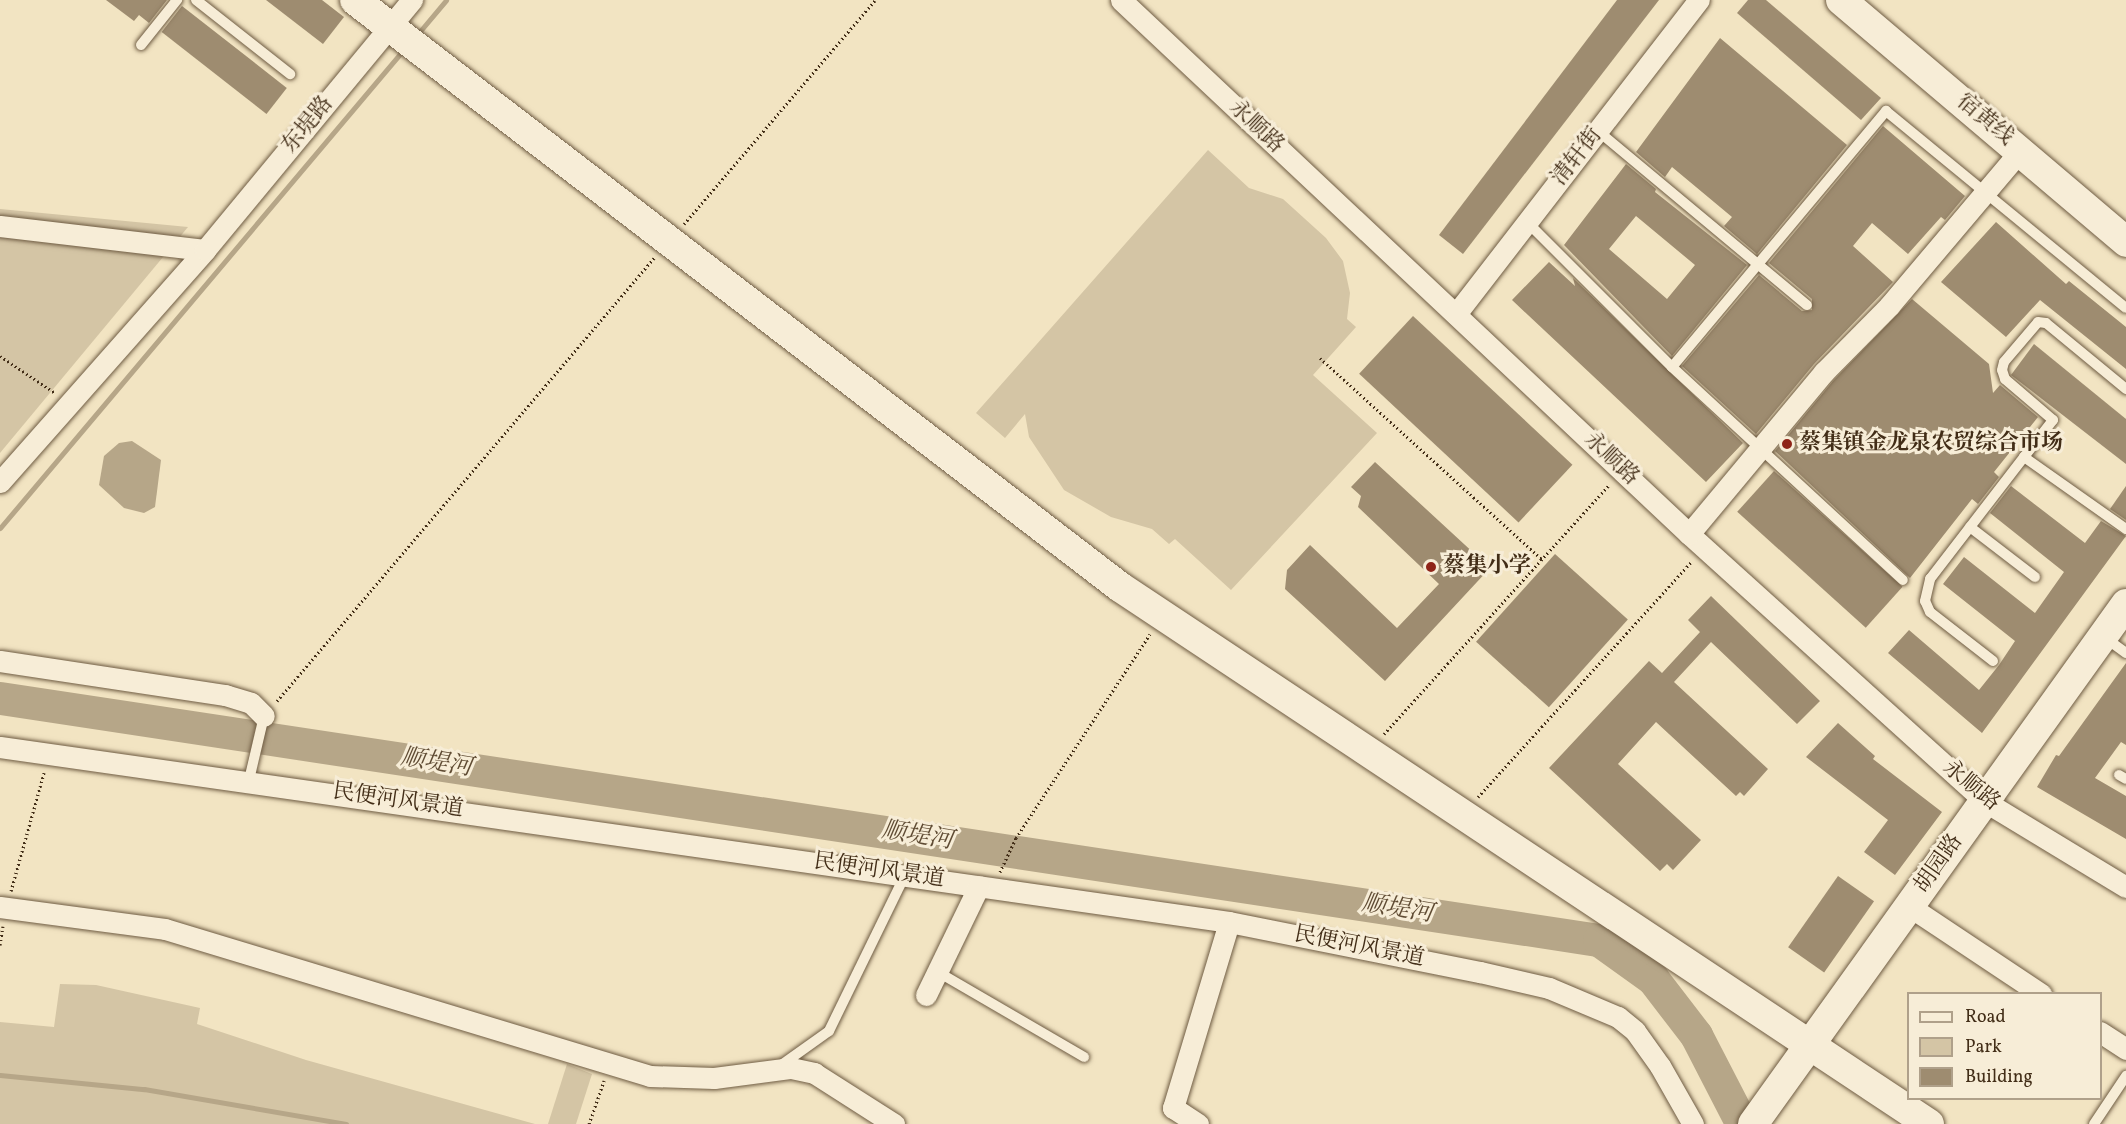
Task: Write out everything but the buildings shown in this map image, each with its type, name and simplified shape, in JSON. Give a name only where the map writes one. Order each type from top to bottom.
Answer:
[{"type":"street","points":[[355,0],[1120,587],[1929,1124]]},
{"type":"street","name":"东堤路","points":[[0,482],[205,250],[412,0]]},
{"type":"street","name":"永顺路","points":[[1121,0],[1697,541],[1984,801],[2126,887]]},
{"type":"street","name":"清轩街","points":[[1456,314],[1699,0]]},
{"type":"street","name":"宿黄线","points":[[1841,0],[2021,150],[2126,242]]},
{"type":"street","points":[[1697,541],[1761,449],[1824,372],[1864,333],[2021,150]]},
{"type":"street","points":[[0,226],[205,250]]},
{"type":"street","name":"胡园路","points":[[1760,1114],[1984,801],[2114,644],[2126,604]]},
{"type":"street","points":[[0,661],[225,695],[251,703],[264,716]]},
{"type":"street","name":"民便河风景道","points":[[0,747],[249,779],[905,875],[989,881],[1229,922],[1480,972],[1549,988],[1594,1005],[1635,1031],[1693,1124]]},
{"type":"street","points":[[926,995],[989,881]]},
{"type":"street","points":[[1909,906],[2039,992]]},
{"type":"street","points":[[3,908],[165,929],[650,1076],[714,1078],[790,1068],[814,1073],[894,1124]]},
{"type":"street","points":[[1198,1124],[1173,1108],[1229,922]]},
{"type":"street","points":[[2102,1033],[2126,1049]]},
{"type":"lane","points":[[141,45],[177,0]]},
{"type":"lane","points":[[196,0],[290,74]]},
{"type":"lane","points":[[1672,367],[1886,111],[1984,194],[2126,308]]},
{"type":"lane","points":[[1598,131],[1807,305]]},
{"type":"lane","points":[[1527,222],[1672,367],[1903,580]]},
{"type":"lane","points":[[1993,660],[1930,612],[1925,601],[1930,579],[2053,420],[2005,379],[2002,370],[2004,362],[2038,322],[2046,323],[2126,389]]},
{"type":"lane","points":[[2024,457],[2126,529]]},
{"type":"lane","points":[[1970,527],[2035,578]]},
{"type":"lane","points":[[249,779],[264,716]]},
{"type":"lane","points":[[775,1070],[829,1031],[905,875]]},
{"type":"lane","points":[[938,972],[1084,1057]]},
{"type":"lane","points":[[2094,1124],[2126,1076]]},
{"type":"path","points":[[264,716],[875,0]]},
{"type":"path","points":[[0,356],[69,403]]},
{"type":"path","points":[[1320,358],[1542,559]]},
{"type":"path","points":[[1369,751],[1622,470]]},
{"type":"path","points":[[1462,814],[1697,541]]},
{"type":"path","points":[[989,881],[1162,615]]},
{"type":"path","points":[[0,945],[3,908],[50,754]]},
{"type":"path","points":[[589,1124],[609,1065]]},
{"type":"green space","points":[[1208,150],[1249,188],[1283,199],[1326,238],[1343,261],[1350,293],[1347,319],[1356,327],[1313,375],[1377,433],[1231,590],[1175,539],[1169,544],[1152,529],[1111,517],[1064,490],[1029,437],[1025,414],[1005,438],[976,413]]},
{"type":"green space","points":[[0,209],[188,227],[0,453]]},
{"type":"green space","points":[[60,984],[96,985],[200,1008],[197,1024],[306,1060],[535,1124],[0,1124],[0,1022],[54,1027]]},
{"type":"green space","points":[[567,1064],[592,1074],[576,1124],[548,1124]]},
{"type":"shaded area","points":[[132,441],[161,460],[155,507],[144,513],[124,508],[99,485],[104,456],[119,443]]},
{"type":"waterway","points":[[421,30],[446,0]]},
{"type":"waterway","points":[[0,528],[399,55]]},
{"type":"waterway","name":"顺堤河","points":[[0,698],[1599,940],[1653,979],[1696,1035],[1742,1124]]},
{"type":"waterway","points":[[0,1075],[144,1089],[346,1124]]},
{"type":"place","name":"蔡集镇金龙泉农贸综合市场","points":[[1787,444]]},
{"type":"place","name":"蔡集小学","points":[[1431,567]]}]
